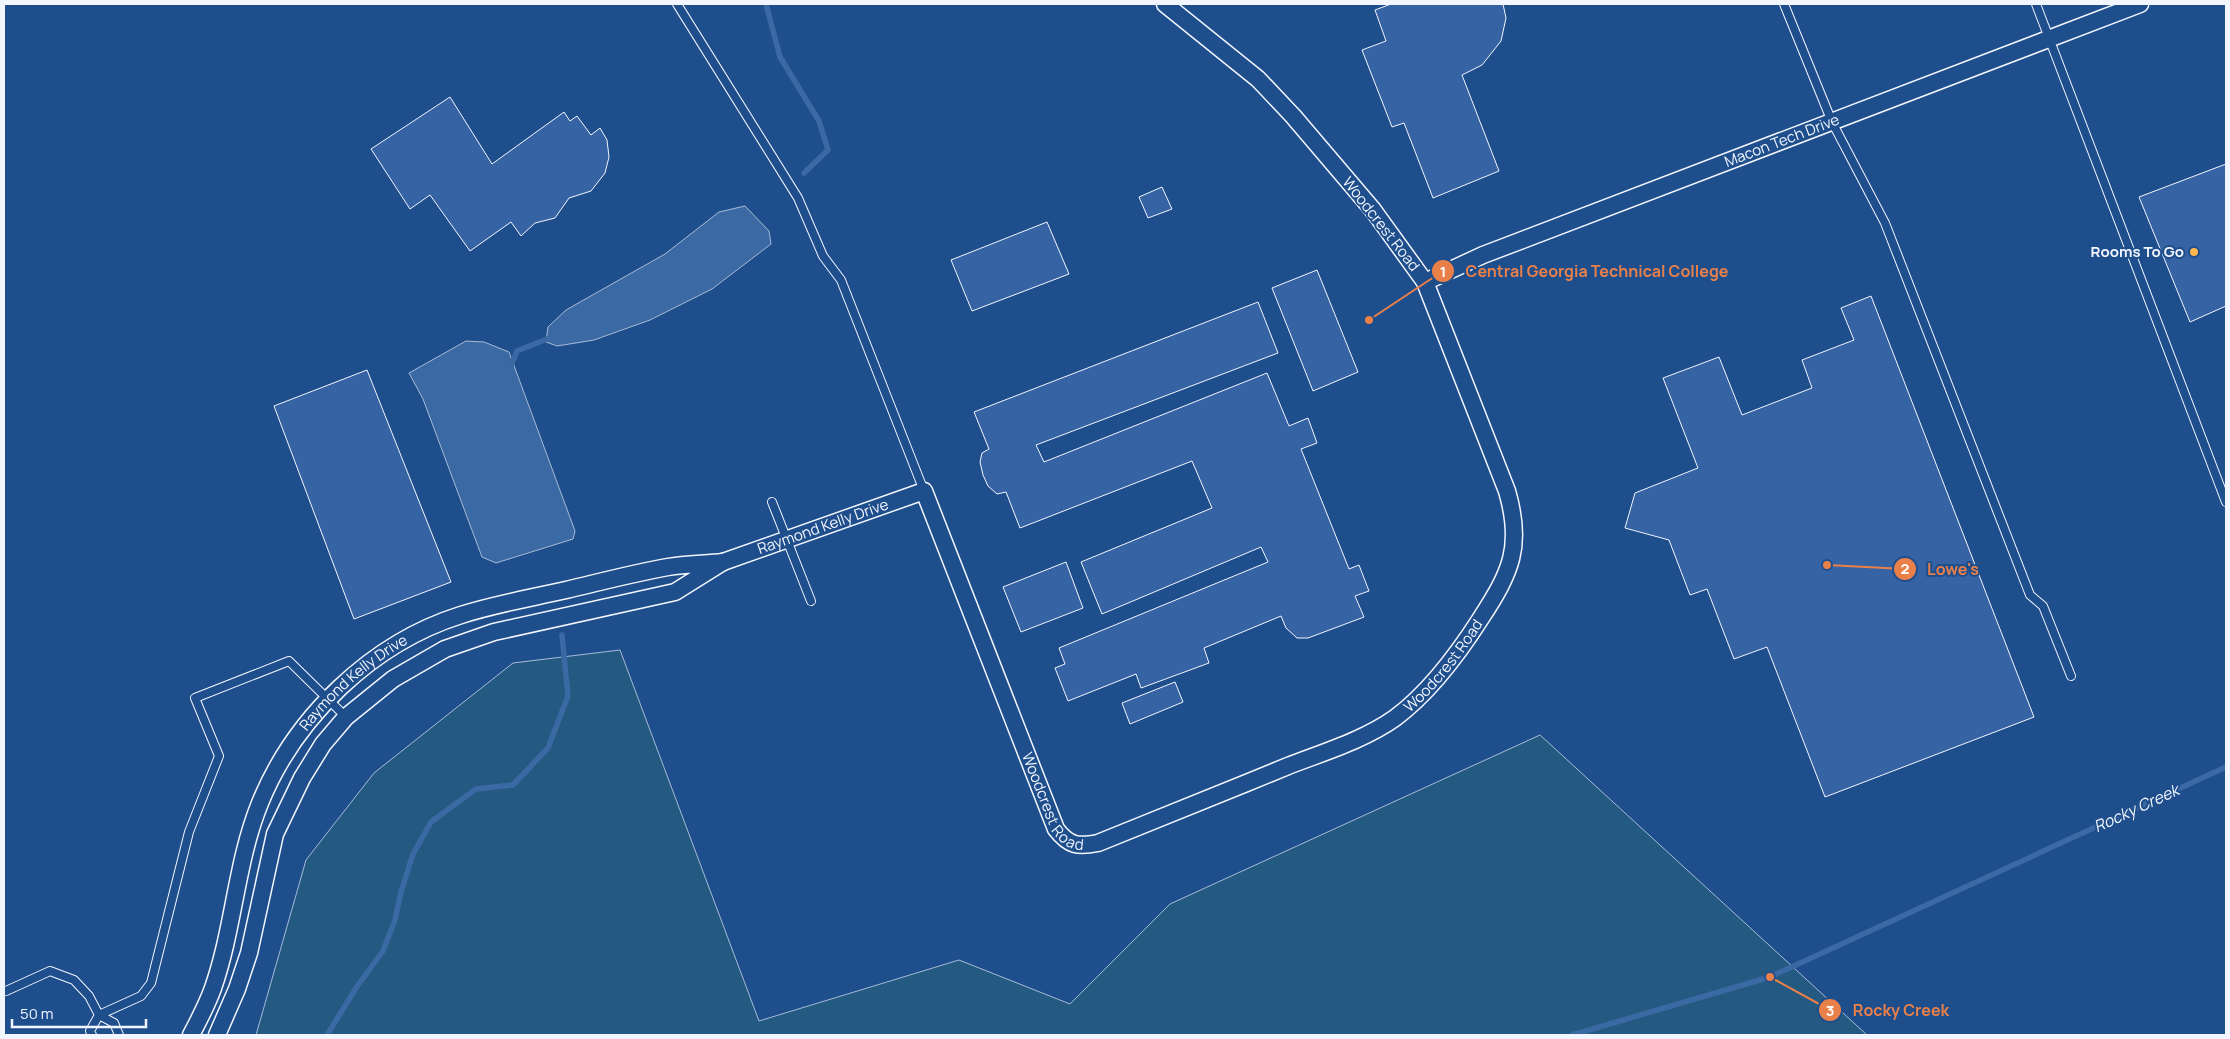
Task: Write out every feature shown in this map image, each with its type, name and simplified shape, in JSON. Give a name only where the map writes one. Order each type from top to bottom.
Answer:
[{"type":"street","name":"Woodcrest Road","points":[[924,491],[1056,829],[1064,839],[1074,844],[1085,846],[1351,741],[1394,719],[1427,690],[1468,638],[1502,586],[1512,560],[1515,535],[1514,512],[1508,490],[1425,282],[1373,210],[1293,116],[1258,79],[1165,4]]},
{"type":"street","name":"Macon Tech Drive","points":[[1425,282],[1483,255],[2140,4]]},
{"type":"street","name":"Raymond Kelly Drive","points":[[217,1035],[236,989],[248,953],[275,834],[302,778],[323,744],[346,717],[393,679],[419,662],[445,649],[494,632],[675,592],[723,562],[924,491]]},
{"type":"street","name":"Raymond Kelly Drive","points":[[191,1035],[212,990],[222,956],[252,826],[260,803],[286,754],[305,728],[328,700],[353,676],[374,660],[427,629],[461,615],[669,567],[723,562]]},
{"type":"lane","points":[[677,4],[798,198],[824,256],[841,280],[924,491]]},
{"type":"lane","points":[[1784,4],[1832,122],[1885,223],[2030,595],[2043,606],[2071,676]]},
{"type":"lane","points":[[2036,4],[2226,502]]},
{"type":"lane","points":[[772,502],[811,601]]},
{"type":"lane","points":[[92,1035],[90,1031],[99,1015],[141,996],[151,983],[189,832],[219,756],[195,698],[289,661],[346,717]]},
{"type":"lane","points":[[6,991],[50,971],[74,980],[89,996],[99,1015],[114,1023],[120,1035]]},
{"type":"shaded area","points":[[745,206],[769,231],[771,244],[712,289],[650,320],[594,340],[557,346],[546,342],[548,327],[566,310],[665,254],[719,212]]},
{"type":"shaded area","points":[[466,341],[484,342],[509,352],[575,531],[573,539],[496,563],[482,557],[423,399],[409,373]]},
{"type":"shaded area","points":[[620,650],[759,1021],[959,960],[1070,1004],[1170,904],[1540,735],[1867,1035],[256,1035],[306,860],[374,773],[513,663]]},
{"type":"building","points":[[1391,4],[1503,4],[1506,18],[1501,41],[1482,65],[1462,75],[1499,171],[1433,198],[1404,123],[1392,127],[1362,50],[1386,41],[1375,10]]},
{"type":"building","points":[[450,97],[492,164],[564,112],[570,121],[577,116],[591,135],[600,128],[607,140],[609,157],[605,173],[591,191],[569,198],[555,218],[535,223],[521,236],[511,222],[470,251],[430,195],[410,209],[371,149]]},
{"type":"building","name":"Rooms To Go","points":[[2226,164],[2226,306],[2190,322],[2139,197]]},
{"type":"building","points":[[1162,187],[1172,209],[1148,218],[1139,197]]},
{"type":"building","points":[[1047,222],[1069,274],[972,311],[951,260]]},
{"type":"building","points":[[1317,270],[1358,372],[1313,391],[1272,288]]},
{"type":"building","points":[[1871,296],[2034,717],[1825,797],[1767,647],[1734,659],[1707,589],[1690,595],[1669,540],[1625,528],[1635,493],[1698,468],[1663,378],[1719,357],[1742,415],[1812,388],[1802,360],[1854,340],[1841,308]]},
{"type":"building","points":[[1258,302],[1278,353],[1036,445],[1044,462],[1267,373],[1289,426],[1308,418],[1317,443],[1301,449],[1349,569],[1359,565],[1369,591],[1355,596],[1364,617],[1308,638],[1297,638],[1286,628],[1281,616],[1204,648],[1209,663],[1141,688],[1136,674],[1068,701],[1055,668],[1065,664],[1059,648],[1268,562],[1261,547],[1102,614],[1081,562],[1212,508],[1192,461],[1020,528],[1006,492],[997,494],[988,486],[983,475],[980,462],[982,453],[989,449],[974,412]]},
{"type":"building","points":[[367,370],[451,582],[354,619],[274,406]]},
{"type":"building","points":[[1066,562],[1083,608],[1021,632],[1003,587]]},
{"type":"building","points":[[1175,682],[1183,702],[1130,724],[1122,703]]},
{"type":"waterway","points":[[766,4],[780,57],[819,121],[828,150],[804,173]]},
{"type":"waterway","points":[[511,366],[517,351],[552,337]]},
{"type":"waterway","points":[[327,1035],[356,988],[383,951],[395,920],[401,892],[413,854],[431,822],[476,789],[513,785],[548,748],[568,696],[562,635]]},
{"type":"waterway","name":"Rocky Creek","points":[[1572,1035],[1770,977],[2226,767]]},
{"type":"place","name":"Rooms To Go","points":[[2194,252]]},
{"type":"place","name":"Central Georgia Technical College","points":[[1369,320]]},
{"type":"place","name":"Lowe's","points":[[1827,565]]},
{"type":"place","name":"Rocky Creek","points":[[1770,977]]}]
